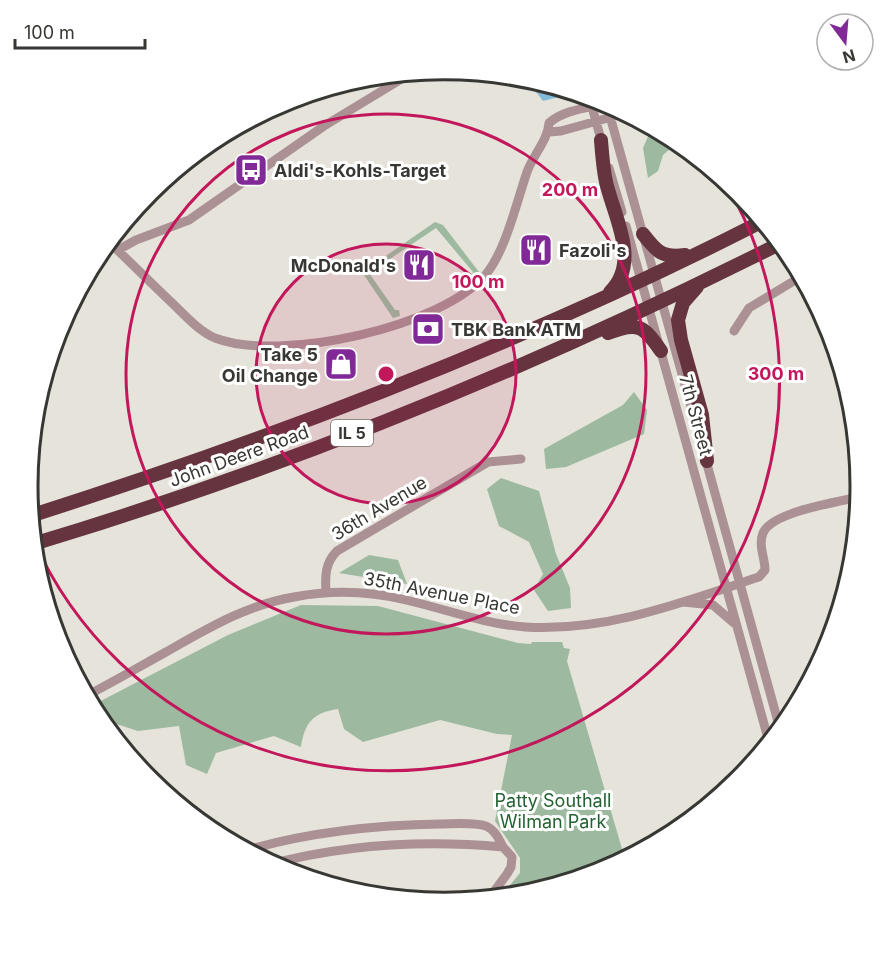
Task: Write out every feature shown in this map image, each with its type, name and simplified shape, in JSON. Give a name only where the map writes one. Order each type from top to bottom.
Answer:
[{"type":"highway","points":[[601,140],[605,179],[626,260],[622,276],[604,297]]},
{"type":"highway","name":"John Deere Road","points":[[38,513],[136,483],[315,418],[474,355],[604,297],[755,225]]},
{"type":"highway","points":[[644,234],[657,251],[670,256],[685,255],[704,249]]},
{"type":"highway","name":"John Deere Road","points":[[41,541],[224,481],[358,431],[461,389],[649,306],[772,247]]},
{"type":"highway","points":[[703,281],[683,303],[678,320],[681,340],[702,415],[707,461]]},
{"type":"highway","points":[[461,389],[524,370],[627,327],[647,331],[662,351]]},
{"type":"street","points":[[118,250],[136,240],[189,220],[324,126],[396,82]]},
{"type":"street","points":[[115,247],[198,328],[213,337],[253,346],[301,345],[354,337],[429,311],[470,289],[488,272],[495,262],[532,159],[549,132],[549,123],[556,117],[591,107]]},
{"type":"street","name":"7th Street","points":[[592,108],[642,279],[766,733]]},
{"type":"street","points":[[549,132],[561,131],[610,117]]},
{"type":"street","name":"7th Street","points":[[610,117],[777,717]]},
{"type":"street","points":[[734,331],[749,308],[794,281]]},
{"type":"street","name":"36th Avenue","points":[[326,592],[326,570],[330,559],[337,551],[488,462],[521,459]]},
{"type":"street","name":"35th Avenue Place","points":[[326,592],[383,595],[480,619],[525,627],[591,625],[681,602],[763,574],[765,565],[761,541],[763,533],[772,522],[789,515],[849,499]]},
{"type":"street","points":[[94,692],[242,611],[280,599],[326,592]]},
{"type":"street","points":[[681,602],[713,605],[736,626]]},
{"type":"street","points":[[259,847],[304,836],[359,829],[410,825],[482,825],[494,832],[512,856],[511,867],[496,888]]},
{"type":"street","points":[[353,848],[348,844],[348,836],[359,829]]},
{"type":"street","points":[[286,860],[353,848],[412,844],[503,847]]},
{"type":"green space","points":[[649,135],[670,149],[663,155],[658,171],[648,178],[643,148]]},
{"type":"green space","points":[[435,222],[443,225],[479,272],[475,276],[472,274],[473,272],[436,228],[369,273],[395,310],[399,310],[400,316],[393,318],[364,275],[364,271]]},
{"type":"green space","points":[[634,392],[647,410],[644,434],[566,467],[546,469],[544,449],[623,405]]},
{"type":"green space","points":[[501,478],[539,491],[556,554],[570,588],[571,608],[548,611],[534,590],[543,574],[529,542],[499,526],[487,489]]},
{"type":"green space","points":[[369,555],[398,560],[407,584],[339,573]]},
{"type":"green space","name":"Patty Southall Wilman Park","points":[[301,605],[378,606],[518,643],[562,642],[564,648],[570,649],[567,661],[622,850],[549,878],[509,886],[520,873],[520,858],[495,821],[512,735],[497,734],[440,720],[363,742],[344,729],[338,709],[322,713],[312,720],[305,731],[301,747],[274,736],[216,753],[207,774],[186,765],[179,726],[138,731],[114,723],[100,701],[228,635]]},
{"type":"water","points":[[534,90],[560,97],[543,101]]},
{"type":"place","name":"Aldi's-Kohls-Target","points":[[251,170]]},
{"type":"place","name":"Fazoli's","points":[[536,250]]},
{"type":"place","name":"McDonald's","points":[[419,265]]},
{"type":"place","name":"TBK Bank ATM","points":[[428,329]]},
{"type":"place","name":"Take 5 Oil Change","points":[[341,364]]}]
